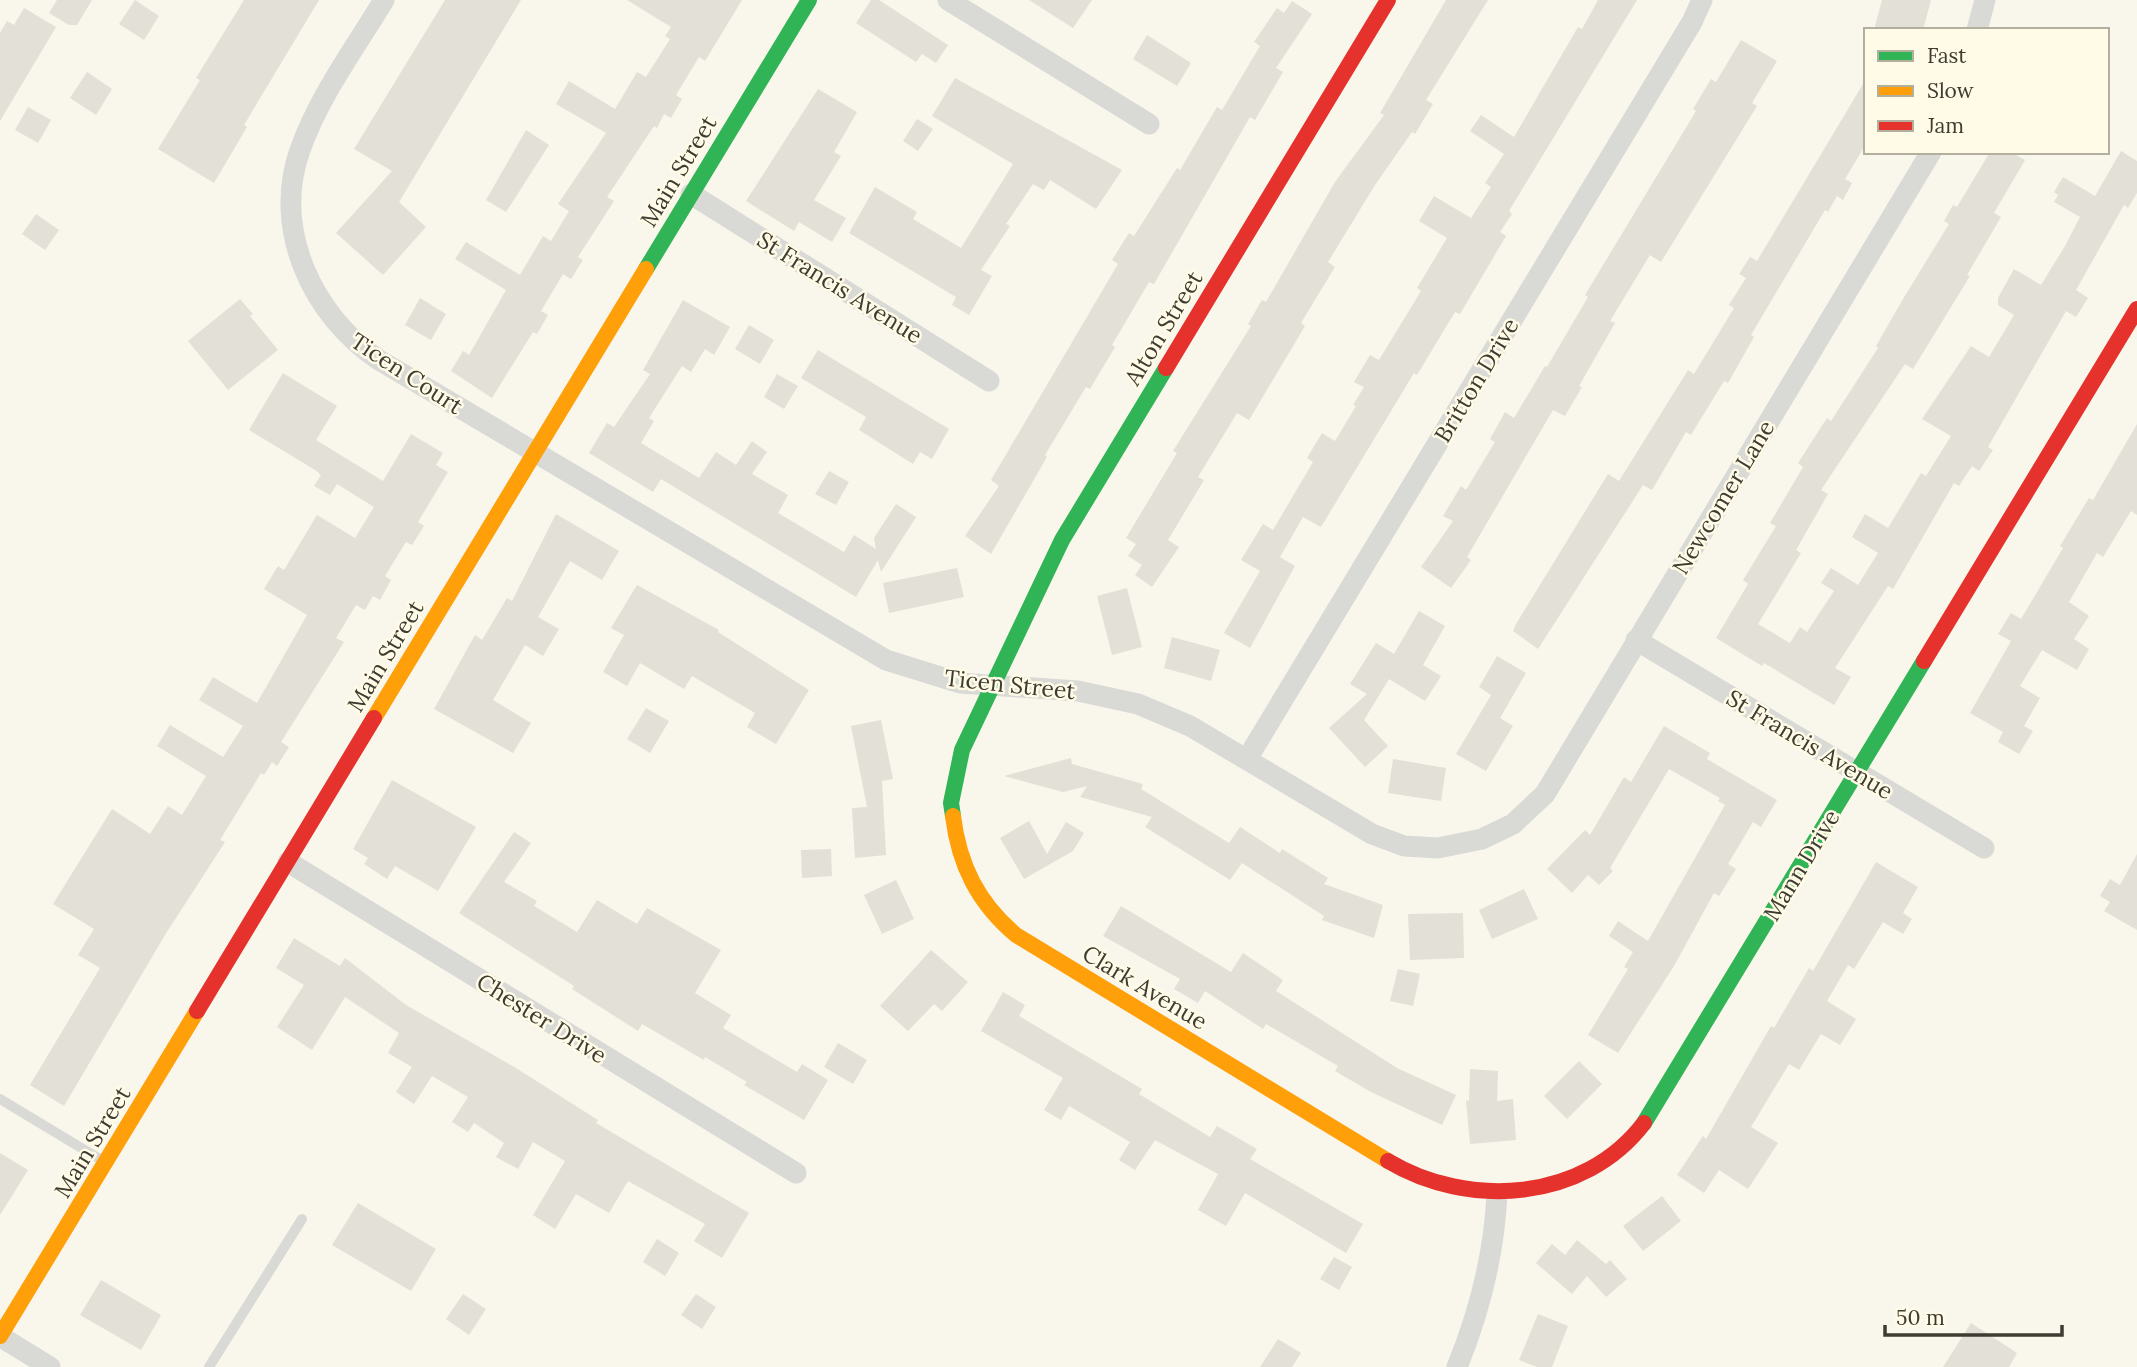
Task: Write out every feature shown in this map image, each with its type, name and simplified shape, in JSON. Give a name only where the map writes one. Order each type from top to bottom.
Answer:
[{"type":"street","name":"Ticen Court","points":[[384,0],[321,106],[300,150],[292,193],[293,226],[300,258],[317,298],[352,340],[379,360],[534,453]]},
{"type":"street","name":"Main Street","points":[[1,1336],[809,0]]},
{"type":"street","points":[[948,0],[1149,124]]},
{"type":"street","name":"Alton Street","points":[[992,686],[1062,540],[1388,0]]},
{"type":"street","name":"Britton Drive","points":[[1247,759],[1692,22],[1702,0]]},
{"type":"street","points":[[1978,28],[1984,0]]},
{"type":"street","name":"Newcomer Lane","points":[[1503,830],[1530,810],[1545,793],[1930,154]]},
{"type":"street","name":"St Francis Avenue","points":[[691,194],[989,381]]},
{"type":"street","name":"Mann Drive","points":[[1497,1194],[1541,1189],[1582,1174],[1610,1156],[1642,1126],[2137,309]]},
{"type":"street","name":"Ticen Street","points":[[534,453],[876,654],[928,675],[992,686],[1078,691],[1138,704],[1179,720],[1372,834],[1404,846],[1461,846],[1503,830]]},
{"type":"street","name":"St Francis Avenue","points":[[1636,640],[1984,848]]},
{"type":"street","name":"Clark Avenue","points":[[992,686],[962,750],[951,803],[957,847],[964,869],[976,893],[997,919],[1024,940],[1402,1170],[1448,1188],[1497,1194]]},
{"type":"street","name":"Chester Drive","points":[[288,862],[796,1174]]},
{"type":"street","points":[[1457,1367],[1474,1326],[1490,1261],[1497,1194]]},
{"type":"street","points":[[1,1336],[50,1367]]},
{"type":"lane","points":[[0,1099],[106,1163]]},
{"type":"lane","points":[[209,1367],[302,1219]]},
{"type":"building","points":[[57,0],[92,0],[77,25],[69,25],[49,13]]},
{"type":"building","points":[[135,0],[159,16],[144,40],[119,24]]},
{"type":"building","points":[[244,0],[319,0],[244,125],[247,127],[214,183],[158,149],[200,80],[196,78]]},
{"type":"building","points":[[445,0],[521,0],[399,202],[426,227],[383,275],[336,233],[392,171],[354,149]]},
{"type":"building","points":[[627,0],[742,0],[705,61],[699,57],[676,95],[682,99],[671,118],[664,114],[657,128],[654,126],[607,197],[614,201],[578,257],[583,260],[571,279],[563,274],[541,311],[548,315],[537,334],[533,332],[492,398],[451,371],[463,351],[469,355],[506,290],[455,259],[466,242],[520,275],[543,236],[551,241],[569,211],[558,204],[606,133],[556,104],[569,81],[615,109],[637,72],[646,77],[670,39],[665,36],[671,27]]},
{"type":"building","points":[[871,0],[879,0],[948,45],[936,63],[922,54],[916,62],[856,23]]},
{"type":"building","points":[[1029,0],[1092,0],[1073,28]]},
{"type":"building","points":[[1446,0],[1488,0],[1426,100],[1433,104],[1415,134],[1412,132],[1375,185],[1328,262],[1335,267],[1301,323],[1305,326],[1249,420],[1237,413],[1198,477],[1204,480],[1168,540],[1179,547],[1152,587],[1135,575],[1142,565],[1128,556],[1136,544],[1126,538],[1177,453],[1173,451],[1251,326],[1248,324],[1262,300],[1266,302],[1335,182],[1384,115],[1380,113]]},
{"type":"building","points":[[1598,0],[1637,0],[1509,211],[1512,214],[1500,232],[1506,236],[1460,314],[1455,312],[1417,375],[1414,373],[1321,527],[1303,517],[1280,557],[1295,566],[1250,648],[1224,633],[1260,571],[1241,560],[1263,524],[1273,530],[1313,462],[1307,458],[1322,433],[1335,441],[1364,387],[1354,382],[1370,355],[1379,360],[1421,291],[1417,288],[1447,238],[1419,221],[1434,196],[1471,218],[1491,187],[1485,183],[1504,154],[1470,131],[1481,115],[1514,137],[1578,27],[1582,29]]},
{"type":"building","points":[[1882,0],[1931,0],[1924,28],[1875,28]]},
{"type":"building","points":[[1292,1],[1312,14],[1276,68],[1283,72],[1255,120],[1250,117],[1154,284],[1149,282],[1112,345],[1115,347],[1090,389],[1086,387],[1045,455],[1047,457],[991,554],[965,536],[999,486],[991,480],[1118,264],[1112,260],[1129,233],[1134,236],[1177,168],[1180,170],[1217,107],[1222,110],[1260,46],[1254,42],[1277,8],[1284,13]]},
{"type":"building","points":[[24,8],[56,27],[0,121],[0,33],[7,21],[14,25]]},
{"type":"building","points":[[1147,35],[1191,63],[1177,86],[1133,59]]},
{"type":"building","points":[[1741,40],[1777,61],[1752,103],[1757,106],[1661,262],[1650,255],[1610,321],[1615,323],[1565,416],[1553,410],[1467,557],[1471,560],[1451,588],[1421,567],[1453,521],[1443,516],[1461,486],[1466,490],[1495,442],[1490,439],[1505,412],[1514,418],[1545,366],[1547,367],[1588,297],[1585,295],[1696,111],[1693,109],[1711,79],[1716,82]]},
{"type":"building","points":[[87,72],[112,89],[96,115],[70,98]]},
{"type":"building","points":[[955,78],[1122,170],[1096,209],[1050,180],[1044,190],[1033,184],[1006,224],[1010,226],[981,270],[992,276],[969,315],[952,305],[956,297],[849,233],[875,187],[917,212],[913,219],[961,248],[1013,164],[932,116]]},
{"type":"building","points":[[1864,82],[1864,147],[1845,179],[1852,183],[1843,200],[1837,196],[1828,212],[1825,210],[1751,335],[1754,337],[1728,383],[1724,381],[1691,435],[1686,432],[1652,490],[1643,485],[1538,649],[1513,631],[1516,624],[1608,474],[1619,481],[1688,370],[1694,374],[1734,308],[1729,305],[1746,278],[1739,274],[1750,257],[1757,261]]},
{"type":"building","points":[[818,89],[857,112],[834,152],[841,156],[814,200],[846,218],[832,242],[799,222],[794,231],[746,201]]},
{"type":"building","points":[[28,107],[51,120],[38,143],[15,130]]},
{"type":"building","points":[[917,119],[933,129],[918,151],[903,141]]},
{"type":"building","points":[[526,130],[549,145],[506,212],[486,200]]},
{"type":"building","points":[[2121,151],[2137,161],[2137,193],[2128,208],[2124,205],[2076,290],[2088,298],[2076,317],[2066,311],[1988,447],[1993,450],[1979,471],[1972,466],[1959,486],[1954,483],[1893,589],[1888,586],[1835,668],[1851,677],[1834,705],[1716,638],[1748,584],[1743,580],[1776,526],[1770,523],[1803,467],[1798,463],[1827,418],[1831,421],[1878,348],[1876,346],[1949,224],[1944,221],[1953,205],[1957,207],[1989,154],[2014,154],[2025,160],[1994,213],[2001,217],[1967,275],[1970,276],[1913,369],[1905,364],[1821,490],[1828,494],[1796,550],[1801,553],[1758,624],[1790,643],[1800,627],[1807,632],[1834,591],[1821,583],[1831,568],[1858,585],[1878,553],[1852,537],[1865,514],[1888,528],[1921,473],[1926,476],[1951,436],[1922,419],[1971,346],[1989,357],[2014,315],[1998,305],[1998,298],[2014,269],[2041,285],[2065,246],[2080,217],[2054,202],[2058,195],[2054,192],[2063,177],[2095,196]]},
{"type":"building","points":[[36,214],[59,230],[45,250],[22,234]]},
{"type":"building","points":[[420,298],[446,314],[431,340],[405,325]]},
{"type":"building","points":[[240,299],[253,314],[250,316],[278,350],[228,390],[188,341]]},
{"type":"building","points":[[683,300],[730,327],[714,355],[705,349],[691,372],[682,366],[649,418],[654,421],[641,443],[699,478],[716,452],[736,465],[752,441],[767,452],[752,474],[788,495],[778,513],[844,552],[854,535],[876,549],[874,538],[896,504],[916,517],[881,572],[878,560],[856,597],[661,479],[653,492],[589,453],[607,423],[614,427],[650,374],[643,370]]},
{"type":"building","points":[[749,325],[774,340],[760,364],[735,349]]},
{"type":"building","points":[[818,350],[949,429],[932,459],[920,452],[913,464],[859,430],[866,417],[801,378]]},
{"type":"building","points":[[283,373],[337,406],[316,440],[383,481],[411,434],[443,453],[436,465],[448,472],[418,522],[424,526],[412,545],[406,542],[385,576],[391,580],[380,600],[373,596],[365,610],[356,605],[336,638],[344,642],[281,742],[289,747],[277,766],[272,762],[264,775],[261,773],[220,840],[225,842],[165,935],[64,1106],[30,1085],[100,968],[78,955],[94,929],[53,904],[112,809],[150,834],[168,806],[182,815],[206,776],[157,746],[170,725],[223,757],[243,726],[199,700],[213,677],[257,703],[307,615],[264,589],[278,566],[284,570],[317,515],[355,538],[374,507],[337,484],[330,495],[314,486],[321,475],[249,430]]},
{"type":"building","points":[[777,374],[798,386],[784,409],[764,397]]},
{"type":"building","points":[[2137,424],[2137,515],[2131,511],[2103,557],[2097,553],[2069,602],[2089,616],[2074,639],[2089,649],[2077,670],[2042,650],[2020,686],[2040,698],[2024,726],[2033,731],[2019,754],[1998,742],[2003,732],[1970,713],[2011,641],[1998,634],[2011,613],[2021,619],[2063,548],[2060,546],[2089,498],[2093,500]]},
{"type":"building","points":[[829,471],[849,482],[836,505],[815,494]]},
{"type":"building","points":[[556,514],[619,551],[602,580],[570,561],[538,617],[559,629],[543,656],[525,645],[493,700],[531,723],[513,753],[434,709],[475,635],[482,640],[507,598],[512,601]]},
{"type":"building","points":[[957,568],[964,597],[889,613],[883,583]]},
{"type":"building","points":[[637,585],[719,630],[718,632],[809,690],[776,744],[747,727],[755,713],[692,676],[684,689],[640,663],[627,686],[603,672],[624,635],[611,628]]},
{"type":"building","points":[[1127,588],[1142,647],[1112,655],[1097,596]]},
{"type":"building","points":[[1419,611],[1445,626],[1423,665],[1441,676],[1425,701],[1389,679],[1364,720],[1388,746],[1365,767],[1329,728],[1367,694],[1350,684],[1376,643],[1394,654]]},
{"type":"building","points":[[1172,637],[1220,650],[1211,681],[1164,668]]},
{"type":"building","points":[[1497,656],[1526,673],[1500,718],[1513,726],[1486,771],[1456,754],[1491,695],[1479,687]]},
{"type":"building","points":[[646,708],[669,721],[650,753],[627,739]]},
{"type":"building","points":[[881,720],[893,779],[882,781],[886,855],[855,858],[852,808],[867,807],[851,726]]},
{"type":"building","points":[[1664,726],[1710,753],[1707,759],[1777,800],[1761,827],[1753,822],[1728,864],[1736,869],[1719,896],[1714,893],[1674,966],[1618,1053],[1588,1035],[1628,969],[1624,967],[1633,952],[1609,936],[1618,921],[1648,941],[1725,805],[1718,801],[1720,798],[1669,769],[1610,868],[1613,871],[1599,885],[1588,875],[1572,893],[1547,869],[1585,830],[1590,835],[1624,777],[1631,782]]},
{"type":"building","points":[[1071,758],[1072,764],[1143,784],[1141,789],[1229,843],[1240,827],[1280,853],[1282,849],[1328,878],[1324,884],[1383,905],[1374,938],[1322,920],[1324,916],[1242,863],[1230,880],[1145,827],[1152,817],[1080,797],[1087,786],[1063,792],[1004,776]]},
{"type":"building","points":[[1393,759],[1446,768],[1441,801],[1388,793]]},
{"type":"building","points":[[392,780],[476,827],[438,891],[395,866],[387,879],[364,864],[368,858],[353,849]]},
{"type":"building","points":[[1029,821],[1047,854],[1066,822],[1084,833],[1073,851],[1024,879],[1000,838]]},
{"type":"building","points":[[514,832],[531,843],[504,882],[537,901],[534,906],[577,932],[597,900],[637,924],[647,908],[721,950],[695,993],[731,1015],[723,1028],[797,1072],[802,1064],[828,1080],[804,1120],[744,1085],[747,1082],[705,1057],[704,1060],[642,1024],[638,1031],[572,989],[574,986],[459,913]]},
{"type":"building","points":[[831,849],[832,876],[802,878],[801,850]]},
{"type":"building","points":[[2137,854],[2137,930],[2104,911],[2110,902],[2100,896],[2110,879],[2120,885]]},
{"type":"building","points":[[1876,862],[1918,887],[1903,913],[1912,919],[1903,934],[1883,922],[1854,969],[1848,965],[1827,1001],[1856,1019],[1840,1045],[1821,1034],[1799,1070],[1789,1064],[1751,1127],[1778,1143],[1748,1189],[1719,1170],[1704,1193],[1677,1175],[1703,1136],[1706,1139],[1771,1026],[1774,1028],[1809,968],[1813,971]]},
{"type":"building","points":[[896,880],[914,919],[882,934],[864,895]]},
{"type":"building","points":[[1524,889],[1538,919],[1492,939],[1479,910]]},
{"type":"building","points":[[1121,906],[1231,972],[1243,953],[1283,980],[1276,991],[1397,1068],[1456,1095],[1442,1125],[1371,1092],[1335,1071],[1338,1066],[1266,1024],[1263,1029],[1205,991],[1198,1003],[1174,989],[1180,979],[1103,936]]},
{"type":"building","points":[[1463,913],[1464,958],[1410,960],[1408,914]]},
{"type":"building","points":[[294,938],[340,966],[345,958],[406,1005],[516,1068],[598,1120],[596,1123],[749,1213],[722,1258],[694,1241],[705,1224],[628,1181],[609,1213],[576,1194],[555,1229],[533,1215],[565,1161],[533,1142],[518,1169],[496,1157],[504,1143],[474,1123],[468,1132],[452,1122],[468,1097],[432,1076],[414,1104],[396,1092],[412,1067],[388,1053],[399,1033],[345,997],[312,1050],[277,1027],[304,985],[276,968]]},
{"type":"building","points":[[931,950],[968,982],[942,1011],[934,1004],[908,1031],[880,1006]]},
{"type":"building","points":[[1398,969],[1420,974],[1413,1006],[1390,1001]]},
{"type":"building","points":[[1003,992],[1025,1005],[1019,1016],[1142,1089],[1139,1094],[1210,1137],[1217,1126],[1257,1149],[1250,1159],[1363,1224],[1346,1253],[1245,1193],[1226,1226],[1198,1210],[1218,1174],[1155,1140],[1135,1170],[1119,1160],[1130,1142],[1069,1106],[1061,1120],[1044,1110],[1063,1078],[981,1031]]},
{"type":"building","points":[[838,1043],[867,1060],[853,1084],[824,1067]]},
{"type":"building","points":[[1579,1061],[1602,1084],[1567,1119],[1544,1096]]},
{"type":"building","points":[[1470,1069],[1498,1071],[1497,1101],[1513,1099],[1516,1140],[1470,1144],[1466,1100],[1469,1101]]},
{"type":"building","points":[[0,1153],[28,1170],[0,1215]]},
{"type":"building","points":[[1662,1196],[1681,1221],[1643,1251],[1623,1226]]},
{"type":"building","points":[[358,1203],[436,1249],[411,1291],[332,1245]]},
{"type":"building","points":[[657,1239],[679,1253],[665,1276],[643,1262]]},
{"type":"building","points":[[1577,1240],[1606,1264],[1610,1260],[1627,1279],[1606,1297],[1587,1276],[1572,1294],[1536,1263],[1552,1244],[1565,1255]]},
{"type":"building","points":[[1334,1257],[1352,1267],[1339,1290],[1320,1279]]},
{"type":"building","points":[[101,1280],[161,1315],[141,1350],[80,1315]]},
{"type":"building","points":[[463,1294],[486,1309],[469,1335],[446,1319]]},
{"type":"building","points":[[696,1294],[716,1307],[702,1329],[681,1315]]},
{"type":"building","points":[[1538,1314],[1568,1326],[1552,1367],[1537,1367],[1519,1360]]},
{"type":"building","points":[[1971,1323],[2017,1353],[2009,1367],[1943,1367]]},
{"type":"building","points":[[1278,1339],[1301,1353],[1292,1367],[1260,1367]]},
{"type":"traffic: fast","points":[[646,269],[809,0]]},
{"type":"traffic: fast","points":[[953,816],[951,803],[962,750],[1062,540],[1166,368]]},
{"type":"traffic: fast","points":[[1644,1123],[1924,661]]},
{"type":"traffic: slow","points":[[374,718],[646,269]]},
{"type":"traffic: slow","points":[[953,816],[960,851],[972,882],[991,910],[1016,935],[1388,1161]]},
{"type":"traffic: slow","points":[[0,1336],[197,1011]]},
{"type":"traffic: jam","points":[[1166,368],[1388,0]]},
{"type":"traffic: jam","points":[[1924,661],[2137,309]]},
{"type":"traffic: jam","points":[[197,1011],[374,718]]},
{"type":"traffic: jam","points":[[1388,1161],[1420,1176],[1453,1186],[1488,1191],[1524,1190],[1558,1182],[1590,1169],[1619,1149],[1644,1123]]}]
